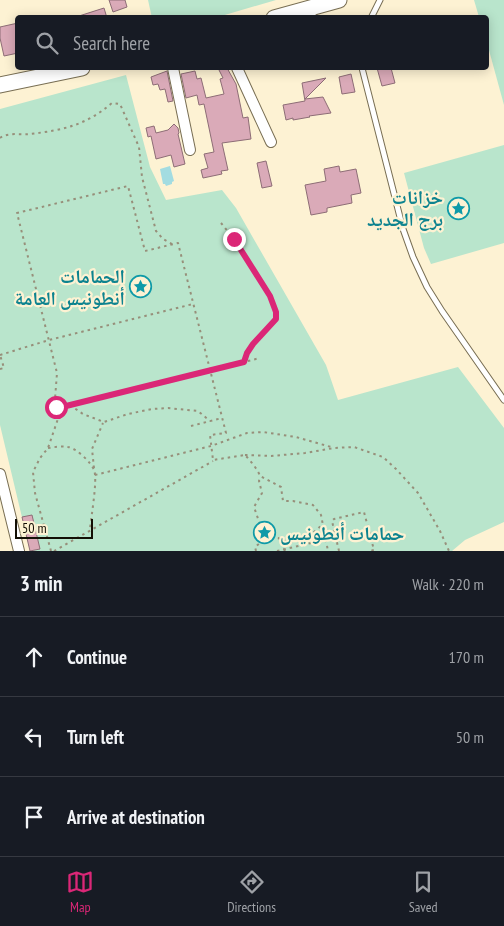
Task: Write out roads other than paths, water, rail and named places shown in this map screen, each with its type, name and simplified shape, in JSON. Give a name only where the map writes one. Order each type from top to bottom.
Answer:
[{"type":"main road","points":[[296,15],[310,13],[339,0]]},
{"type":"main road","points":[[0,85],[72,70]]},
{"type":"street","points":[[173,70],[190,150]]},
{"type":"street","points":[[238,70],[271,142]]},
{"type":"street","points":[[0,474],[3,502],[19,551]]},
{"type":"lane","points":[[372,15],[380,0]]},
{"type":"lane","points":[[363,70],[403,229],[413,257],[427,287],[442,311],[504,400]]},
{"type":"water","points":[[170,166],[174,181],[166,186],[163,184],[160,169]]},
{"type":"place","name":"خزانات برج الجديد","points":[[459,208]]},
{"type":"place","name":"الحمامات أنطونيس العامة","points":[[141,287]]},
{"type":"place","name":"حمامات أنطونيس","points":[[264,533]]}]
